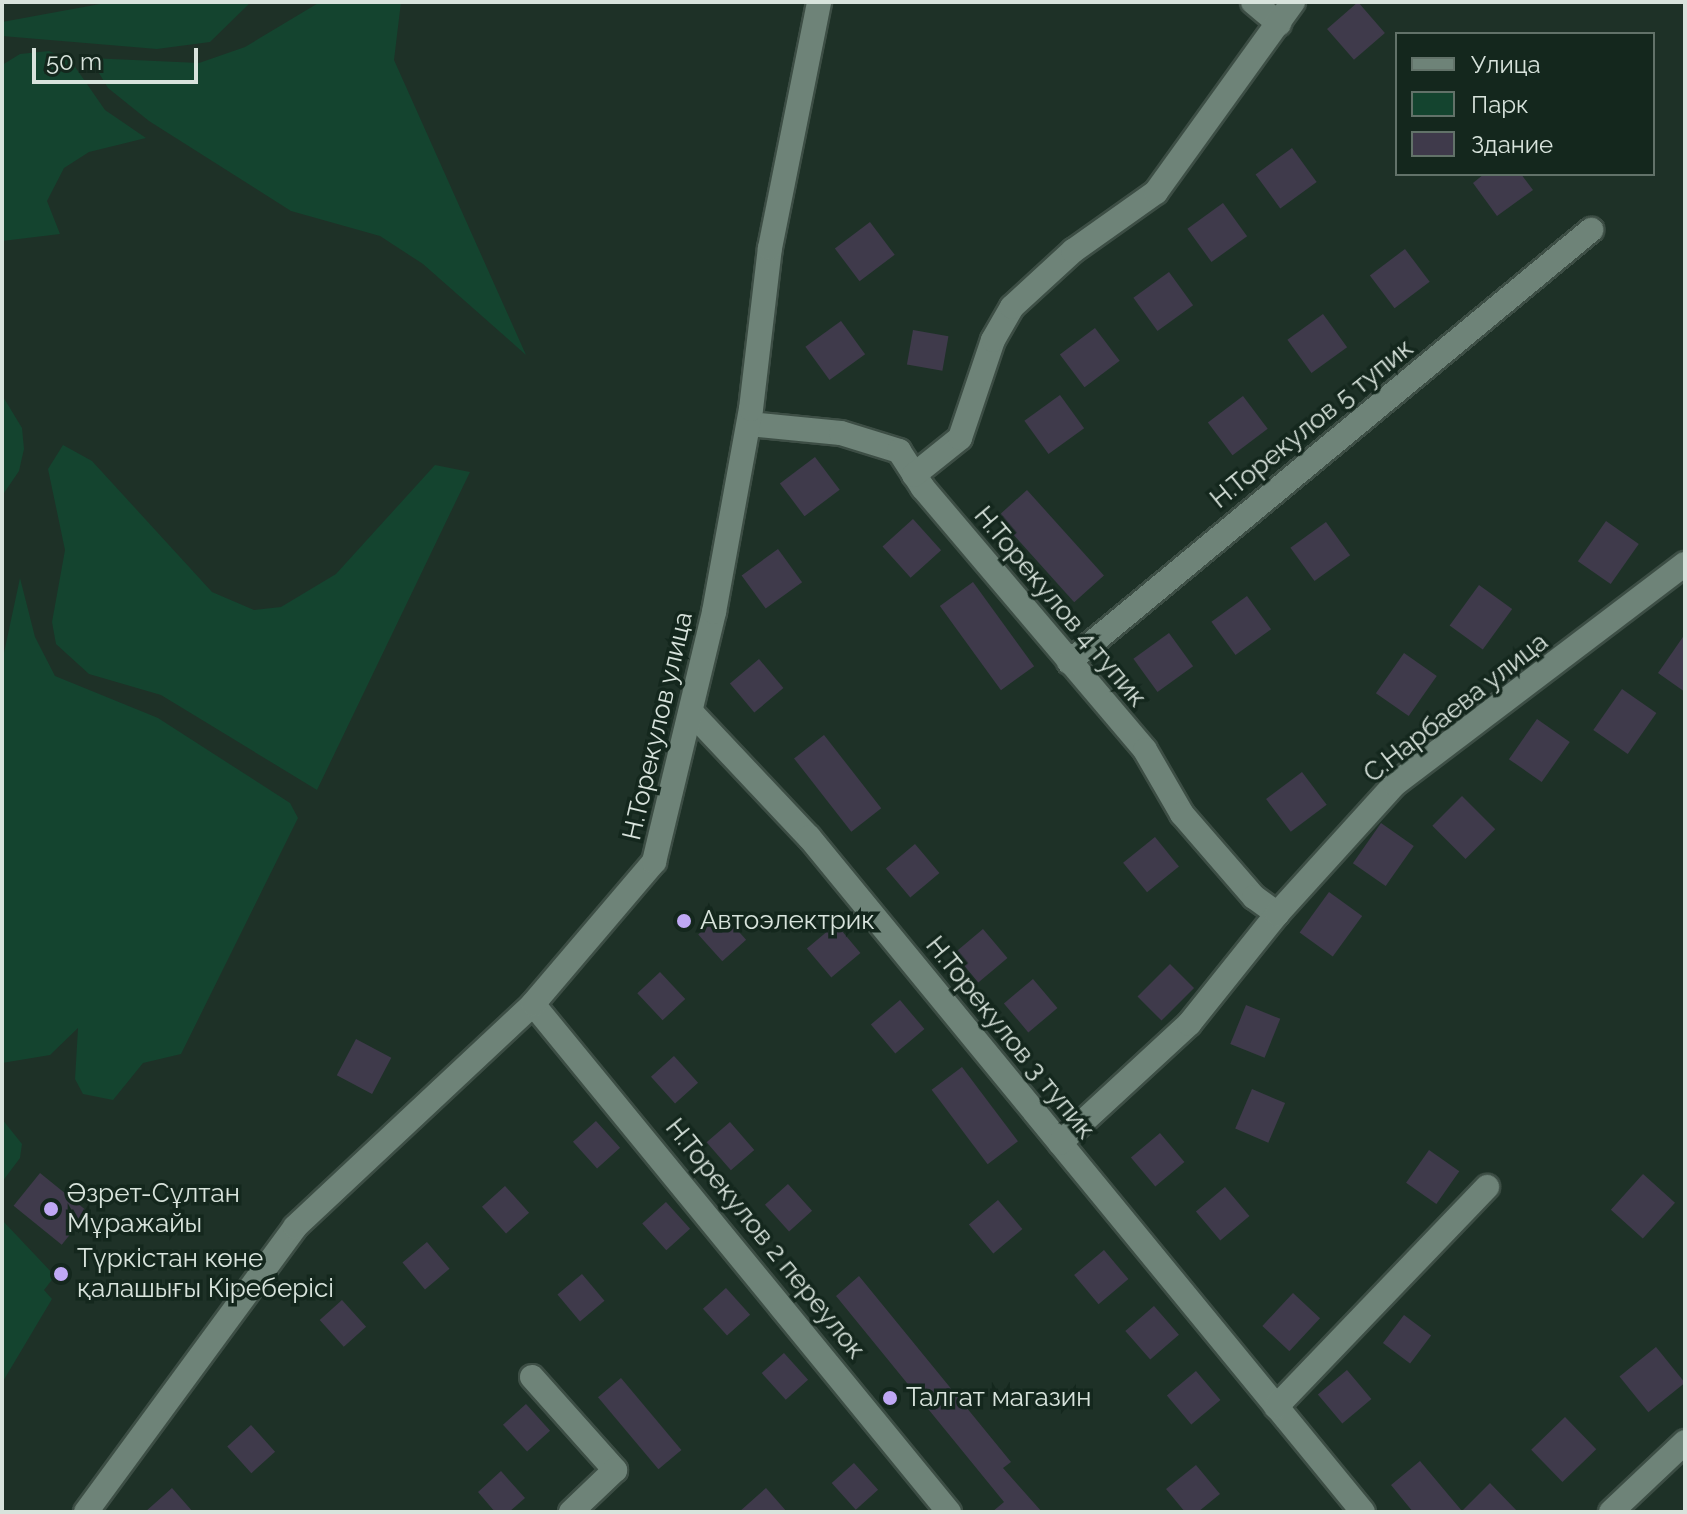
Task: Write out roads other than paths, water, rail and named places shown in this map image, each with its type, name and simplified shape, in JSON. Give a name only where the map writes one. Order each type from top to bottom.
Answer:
[{"type":"street","name":"Н.Торекулов улица","points":[[86,1512],[295,1227],[533,1004],[654,862],[691,712],[749,424],[770,248],[819,2]]},
{"type":"street","points":[[1253,2],[1279,24]]},
{"type":"street","points":[[914,475],[960,438],[993,340],[1012,307],[1073,251],[1156,192],[1293,2]]},
{"type":"street","name":"Н.Торекулов 5 тупик","points":[[1069,662],[1591,230]]},
{"type":"street","name":"Н.Торекулов 4 тупик","points":[[749,424],[841,433],[899,451],[914,475],[1145,750],[1182,814],[1277,914]]},
{"type":"street","name":"С.Нарбаева улица","points":[[1060,1143],[1189,1024],[1277,914],[1395,784],[1685,564]]},
{"type":"street","name":"Н.Торекулов 3 тупик","points":[[691,712],[809,837],[1363,1512]]},
{"type":"street","name":"Н.Торекулов 2 переулок","points":[[533,1004],[949,1512]]},
{"type":"street","points":[[1276,1407],[1487,1187]]},
{"type":"street","points":[[532,1377],[615,1470],[571,1512]]},
{"type":"street","points":[[1611,1512],[1685,1442]]},
{"type":"place","name":"Автоэлектрик","points":[[684,921]]},
{"type":"place","name":"Әзрет-Сұлтан Мұражайы","points":[[51,1209]]},
{"type":"place","name":"Түркістан көне қалашығы Кіреберісі","points":[[61,1274]]},
{"type":"place","name":"Талгат магазин","points":[[890,1398]]}]
